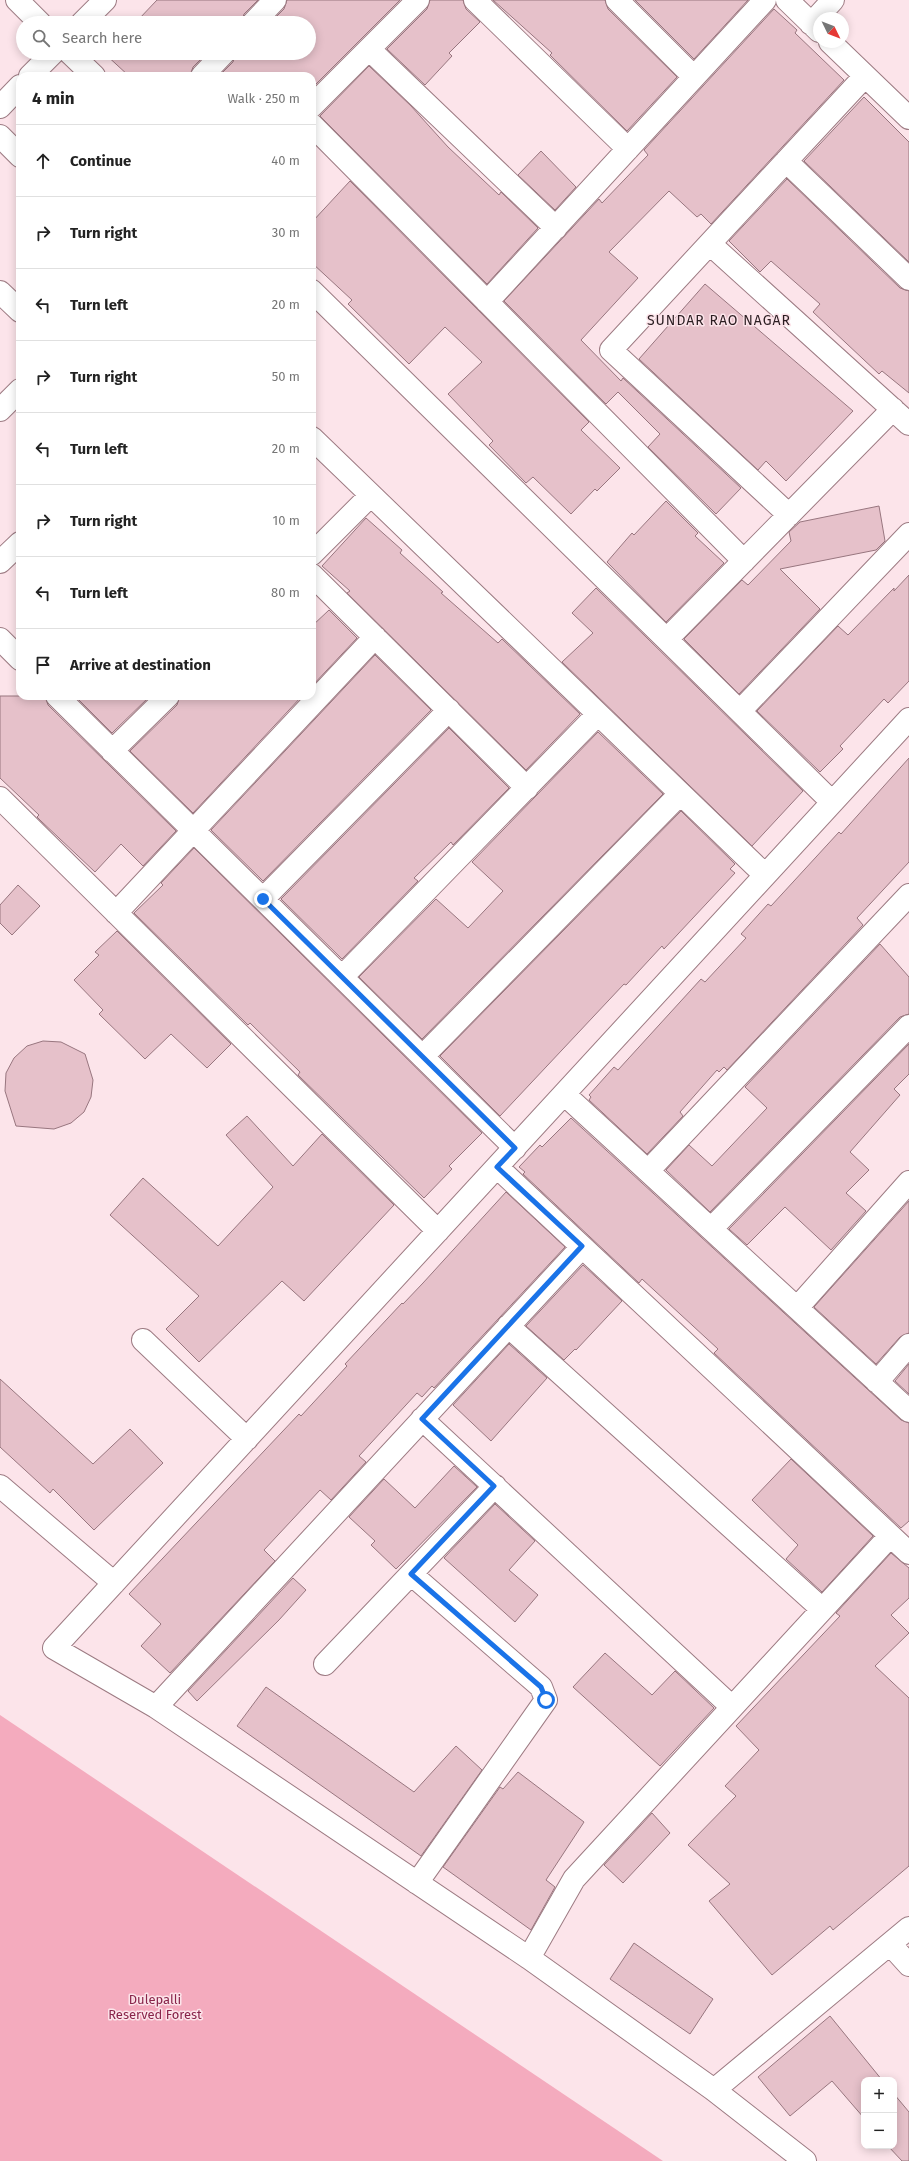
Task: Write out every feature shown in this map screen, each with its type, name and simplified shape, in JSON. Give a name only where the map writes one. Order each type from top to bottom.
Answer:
[{"type":"street","points":[[16,0],[33,16]]},
{"type":"street","points":[[89,16],[105,0]]},
{"type":"street","points":[[260,16],[275,0]]},
{"type":"street","points":[[316,102],[418,0]]},
{"type":"street","points":[[475,0],[628,149]]},
{"type":"street","points":[[617,0],[694,77]]},
{"type":"street","points":[[488,302],[765,0]]},
{"type":"street","points":[[786,0],[813,26]]},
{"type":"street","points":[[825,12],[833,0]]},
{"type":"street","points":[[836,48],[909,118]]},
{"type":"street","points":[[369,49],[556,228]]},
{"type":"street","points":[[34,72],[46,60]]},
{"type":"street","points":[[77,60],[90,72]]},
{"type":"street","points":[[206,72],[217,60]]},
{"type":"street","points":[[789,515],[611,350],[865,76]]},
{"type":"street","points":[[0,107],[16,90]]},
{"type":"street","points":[[316,129],[744,561]]},
{"type":"street","points":[[0,136],[16,152]]},
{"type":"street","points":[[786,161],[909,278]]},
{"type":"street","points":[[667,639],[789,515],[901,416],[710,244]]},
{"type":"street","points":[[0,292],[16,307]]},
{"type":"street","points":[[316,295],[832,802]]},
{"type":"street","points":[[0,410],[16,394]]},
{"type":"street","points":[[316,442],[765,875]]},
{"type":"street","points":[[316,550],[371,495]]},
{"type":"street","points":[[740,711],[909,534]]},
{"type":"street","points":[[0,562],[16,547]]},
{"type":"street","points":[[316,578],[527,788]]},
{"type":"street","points":[[316,700],[375,637]]},
{"type":"street","points":[[0,639],[16,655]]},
{"type":"street","points":[[61,700],[515,1148]]},
{"type":"street","points":[[112,751],[164,700]]},
{"type":"street","points":[[116,913],[316,700]]},
{"type":"street","points":[[263,899],[449,710]]},
{"type":"street","points":[[342,977],[598,714]]},
{"type":"street","points":[[805,2161],[714,2090],[529,1958],[156,1706],[54,1648],[909,719]]},
{"type":"street","points":[[422,1056],[680,794]]},
{"type":"street","points":[[0,798],[438,1231]]},
{"type":"street","points":[[648,1170],[906,905]]},
{"type":"street","points":[[711,1229],[909,1026]]},
{"type":"street","points":[[564,1094],[909,1411]]},
{"type":"street","points":[[497,1167],[909,1553]]},
{"type":"street","points":[[797,1308],[909,1182]]},
{"type":"street","points":[[156,1706],[582,1246]]},
{"type":"street","points":[[508,1326],[822,1609]]},
{"type":"street","points":[[143,1340],[247,1439]]},
{"type":"street","points":[[877,1382],[909,1345]]},
{"type":"street","points":[[422,1419],[732,1707]]},
{"type":"street","points":[[0,1486],[114,1583]]},
{"type":"street","points":[[325,1664],[494,1486]]},
{"type":"street","points":[[529,1958],[574,1879],[890,1536]]},
{"type":"street","points":[[411,1574],[541,1687],[546,1700],[416,1883]]},
{"type":"street","points":[[714,2090],[909,1928]]},
{"type":"street","points":[[890,1944],[909,1965]]},
{"type":"green space","name":"Dulepalli Reserved Forest","points":[[0,1715],[663,2161],[0,2161]]},
{"type":"building","points":[[157,0],[258,0],[243,16],[142,16]]},
{"type":"building","points":[[287,0],[400,0],[316,84],[316,72],[223,72],[234,60],[316,60],[316,16],[277,16],[284,9]]},
{"type":"building","points":[[430,0],[463,0],[466,9],[480,22],[449,53],[452,56],[425,85],[387,49],[427,9]]},
{"type":"building","points":[[493,0],[605,0],[608,9],[677,77],[627,131],[550,55],[552,53]]},
{"type":"building","points":[[635,0],[748,0],[694,59]]},
{"type":"building","points":[[774,9],[797,30],[795,33],[844,80],[711,224],[701,214],[697,217],[669,191],[609,252],[638,278],[581,340],[621,381],[623,378],[741,488],[716,514],[648,447],[660,434],[618,392],[606,404],[504,301],[599,199],[602,203],[648,155],[644,150]]},
{"type":"building","points":[[112,60],[200,60],[193,67],[191,72],[125,72]]},
{"type":"building","points":[[369,66],[411,106],[448,147],[499,195],[501,192],[538,228],[487,284],[320,116]]},
{"type":"building","points":[[864,97],[909,142],[909,262],[804,161]]},
{"type":"building","points":[[541,151],[576,187],[555,210],[518,175]]},
{"type":"building","points":[[787,179],[900,288],[909,291],[909,393],[882,371],[879,374],[813,312],[820,304],[771,261],[760,272],[729,241]]},
{"type":"building","points":[[350,181],[589,422],[581,430],[620,468],[597,491],[595,489],[571,514],[533,477],[526,483],[489,445],[493,441],[448,394],[482,362],[445,327],[409,364],[348,304],[352,300],[316,267],[316,218]]},
{"type":"building","points":[[705,284],[853,411],[786,481],[766,461],[758,470],[639,359]]},
{"type":"building","points":[[666,501],[698,533],[695,536],[724,563],[666,622],[607,562],[632,533],[634,535]]},
{"type":"building","points":[[879,506],[885,541],[876,550],[780,569],[820,609],[739,694],[684,639],[742,580],[748,585],[791,541],[789,532],[800,522]]},
{"type":"building","points":[[366,518],[402,550],[400,553],[443,592],[441,593],[498,643],[502,639],[580,714],[526,770],[347,593],[350,591],[322,566]]},
{"type":"building","points":[[909,575],[909,681],[888,703],[884,699],[840,746],[843,749],[820,772],[757,711],[838,626],[848,635],[894,588],[894,591]]},
{"type":"building","points":[[596,588],[803,791],[752,846],[562,662],[593,633],[572,613]]},
{"type":"building","points":[[329,610],[357,638],[316,682],[316,622]]},
{"type":"building","points":[[375,655],[431,710],[263,881],[211,830]]},
{"type":"building","points":[[0,696],[16,696],[16,700],[46,700],[48,705],[176,831],[143,866],[121,844],[95,872],[41,821],[37,817],[39,815],[0,778]]},
{"type":"building","points":[[79,700],[146,700],[112,733]]},
{"type":"building","points":[[179,700],[298,700],[193,813],[130,751],[177,705]]},
{"type":"building","points":[[449,728],[509,788],[453,845],[451,842],[414,878],[418,881],[342,959],[281,899]]},
{"type":"building","points":[[598,732],[663,794],[422,1039],[359,977],[436,899],[468,928],[503,891],[472,862]]},
{"type":"building","points":[[909,758],[909,862],[857,918],[863,925],[727,1070],[724,1067],[719,1072],[717,1070],[680,1112],[683,1116],[647,1154],[589,1100],[591,1097],[589,1095],[614,1067],[618,1070],[701,979],[705,982],[746,938],[741,934],[768,904],[771,906],[839,832],[841,834]]},
{"type":"building","points":[[681,811],[735,864],[730,869],[735,873],[664,949],[662,946],[626,985],[624,984],[500,1116],[440,1056]]},
{"type":"building","points":[[194,848],[482,1133],[449,1166],[452,1169],[424,1198],[298,1075],[300,1072],[250,1023],[248,1025],[134,913],[163,885],[161,883]]},
{"type":"building","points":[[18,885],[40,906],[12,935],[0,923],[0,905]]},
{"type":"building","points":[[117,931],[231,1044],[207,1068],[171,1034],[145,1059],[99,1014],[103,1010],[74,980],[99,955],[95,952]]},
{"type":"building","points":[[880,944],[909,977],[909,1014],[900,1017],[710,1212],[666,1170],[689,1145],[712,1166],[767,1108],[745,1087]]},
{"type":"building","points":[[43,1041],[61,1042],[85,1054],[93,1080],[91,1097],[84,1112],[71,1123],[54,1129],[16,1126],[5,1091],[6,1073],[14,1058],[27,1046]]},
{"type":"building","points":[[909,1044],[909,1074],[894,1089],[900,1095],[850,1152],[869,1170],[846,1193],[866,1211],[831,1250],[785,1207],[747,1245],[729,1229]]},
{"type":"building","points":[[247,1116],[293,1166],[322,1134],[394,1205],[304,1301],[282,1281],[199,1362],[166,1329],[199,1296],[110,1215],[143,1178],[218,1246],[273,1187],[226,1135]]},
{"type":"building","points":[[571,1118],[901,1420],[909,1423],[909,1521],[901,1528],[714,1353],[718,1349],[642,1279],[639,1283],[523,1174],[525,1172],[519,1167],[540,1145],[542,1147]]},
{"type":"building","points":[[506,1192],[565,1247],[434,1388],[432,1386],[422,1397],[417,1393],[359,1456],[366,1462],[331,1500],[320,1490],[264,1550],[275,1561],[170,1673],[141,1646],[161,1624],[129,1594],[299,1414],[301,1416],[347,1366],[345,1364],[402,1303],[403,1304],[423,1283]]},
{"type":"building","points":[[909,1201],[909,1333],[900,1337],[876,1364],[814,1307]]},
{"type":"building","points":[[583,1265],[622,1301],[576,1350],[575,1349],[564,1360],[526,1326]]},
{"type":"building","points":[[509,1344],[547,1378],[491,1441],[453,1405]]},
{"type":"building","points":[[909,1364],[909,1394],[895,1381]]},
{"type":"building","points":[[0,1379],[93,1464],[130,1429],[163,1463],[94,1530],[53,1489],[50,1493],[0,1447]]},
{"type":"building","points":[[791,1459],[873,1536],[822,1592],[786,1559],[798,1545],[752,1500]]},
{"type":"building","points":[[454,1466],[477,1487],[396,1569],[371,1545],[375,1541],[349,1517],[384,1479],[415,1508]]},
{"type":"building","points":[[495,1504],[535,1541],[509,1570],[538,1595],[515,1622],[444,1558]]},
{"type":"building","points":[[891,1553],[909,1568],[909,1598],[891,1615],[909,1633],[875,1666],[909,1698],[909,1866],[833,1930],[830,1926],[772,1975],[709,1901],[730,1884],[688,1845],[736,1796],[725,1786],[759,1750],[736,1726],[840,1616],[836,1613]]},
{"type":"building","points":[[293,1578],[306,1590],[279,1620],[197,1701],[188,1691]]},
{"type":"building","points":[[605,1653],[652,1695],[675,1671],[714,1708],[660,1766],[573,1687]]},
{"type":"building","points":[[266,1687],[414,1792],[456,1746],[482,1770],[421,1856],[237,1726]]},
{"type":"building","points":[[518,1772],[584,1822],[546,1880],[555,1887],[531,1930],[443,1867],[500,1787],[503,1789]]},
{"type":"building","points":[[652,1813],[670,1833],[623,1883],[604,1865]]},
{"type":"building","points":[[634,1943],[713,1999],[690,2034],[610,1979]]},
{"type":"building","points":[[830,2016],[880,2077],[861,2077],[861,2115],[832,2081],[790,2116],[758,2077]]},
{"type":"building","points":[[897,2098],[909,2112],[909,2161],[902,2161],[891,2149],[897,2149]]},
{"type":"district","name":"SUNDAR RAO NAGAR","points":[[719,320]]},
{"type":"route","points":[[263,899],[515,1148],[497,1167],[582,1246],[422,1419],[494,1486],[411,1574],[541,1687],[546,1700]]}]
